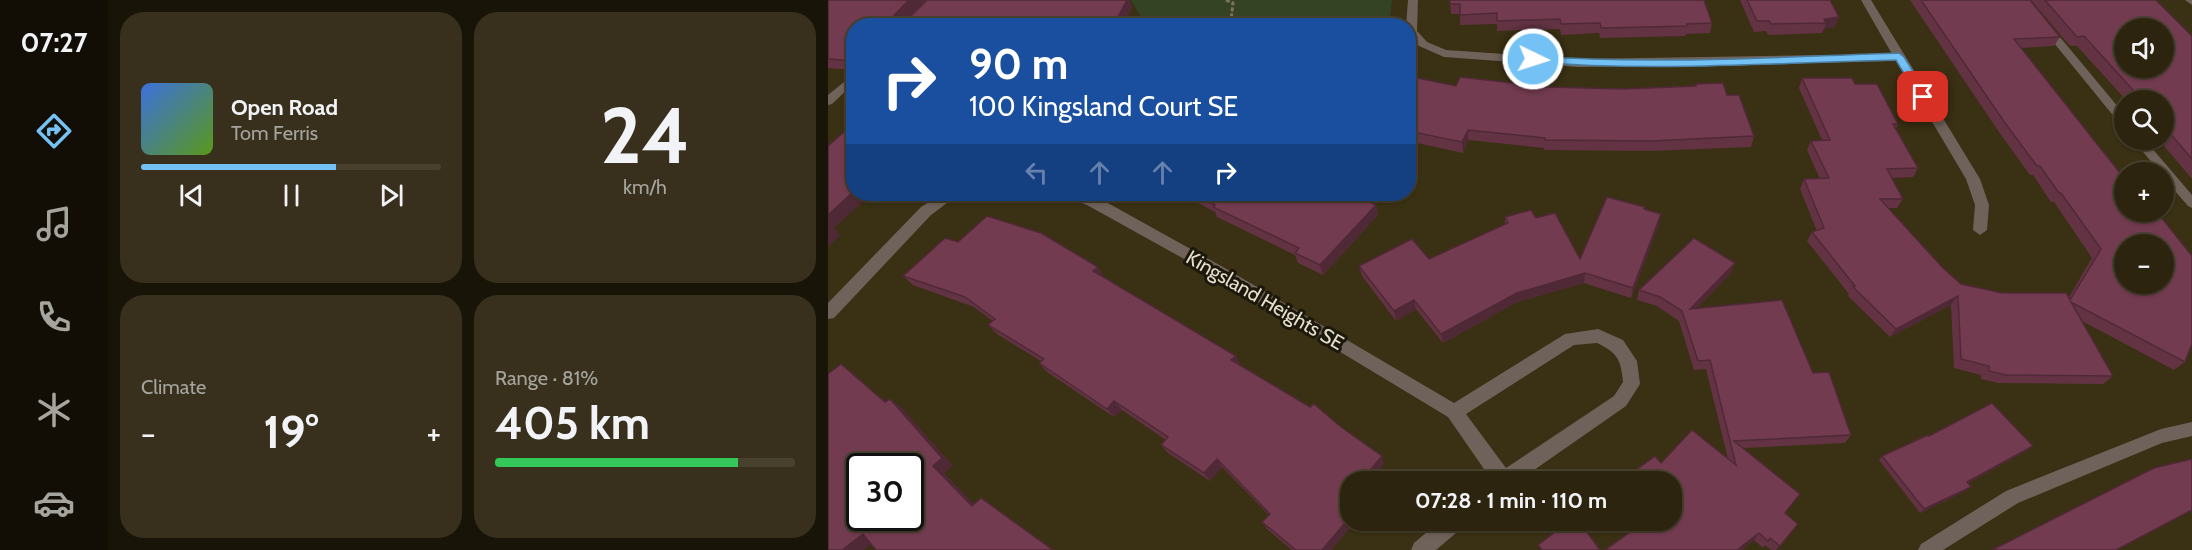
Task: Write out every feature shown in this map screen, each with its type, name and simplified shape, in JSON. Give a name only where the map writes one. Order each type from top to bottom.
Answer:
[{"type":"street","points":[[1412,18],[1413,0]]},
{"type":"street","points":[[1866,0],[1972,179],[1982,205],[1980,230]]},
{"type":"street","points":[[1416,37],[1423,44],[1444,53],[1578,63],[1899,57]]},
{"type":"street","points":[[828,313],[926,211],[941,201]]},
{"type":"street","name":"Kingsland Heights SE","points":[[1092,201],[1218,271],[1454,412],[1496,471]]},
{"type":"street","name":"Kingsland Heights SE","points":[[1454,412],[1571,339],[1598,336],[1617,345],[1629,361],[1632,384],[1620,401],[1518,471]]},
{"type":"street","points":[[1421,550],[1443,531]]},
{"type":"lane","points":[[2024,0],[2114,109]]},
{"type":"lane","points":[[828,101],[846,84]]},
{"type":"lane","points":[[2147,150],[2192,203]]},
{"type":"lane","points":[[1927,550],[2012,497],[2161,436],[2192,429]]},
{"type":"path","points":[[1226,0],[1233,3],[1231,18]]},
{"type":"green space","points":[[1131,0],[1392,0],[1390,18],[1142,18]]},
{"type":"building","points":[[828,0],[909,0],[894,15],[894,18],[846,18],[846,60],[828,59]]},
{"type":"building","points":[[927,0],[1127,0],[1117,18],[909,18]]},
{"type":"building","points":[[1450,0],[1704,0],[1712,23],[1687,24],[1687,26],[1601,28],[1600,23],[1561,24],[1560,19],[1497,21],[1497,13],[1460,15],[1460,4],[1450,4]]},
{"type":"building","points":[[1747,0],[1830,0],[1839,17],[1824,19],[1826,23],[1771,24],[1769,21],[1757,21]]},
{"type":"building","points":[[1921,0],[2030,0],[2060,37],[2014,39],[2114,165],[2114,222],[2165,222],[2192,256],[2192,344],[2185,362],[2071,302],[2113,376],[2006,375],[1989,371],[1989,366],[1961,359],[1958,296],[1896,329],[1853,287],[1855,286],[1812,232],[1824,228],[1804,179],[1829,178],[1811,141],[1830,140],[1802,78],[1852,78],[1855,84],[1877,84],[1898,124],[1893,124],[1918,168],[1887,169],[1903,199],[1880,199],[1943,268],[1961,284],[2002,293],[2066,293],[2070,300],[2101,249],[2061,193],[2040,166],[2037,166]]},
{"type":"building","points":[[2045,0],[2156,0],[2174,18],[2114,18],[2114,69],[2084,36],[2077,37]]},
{"type":"building","points":[[2174,18],[2192,36],[2192,159],[2174,138],[2174,90],[2133,90],[2122,78],[2174,78]]},
{"type":"building","points":[[1460,77],[1549,87],[1623,89],[1723,83],[1727,95],[1739,95],[1754,136],[1652,141],[1545,140],[1545,138],[1468,130],[1462,142],[1416,133],[1416,78],[1456,86]]},
{"type":"building","points":[[846,131],[846,198],[828,215],[828,146]]},
{"type":"building","points":[[1607,197],[1645,207],[1644,209],[1661,214],[1633,288],[1585,273],[1517,293],[1441,334],[1414,300],[1394,311],[1359,266],[1412,239],[1429,259],[1508,223],[1505,217],[1531,210],[1536,218],[1555,213],[1580,259]]},
{"type":"building","points":[[1208,201],[1367,201],[1376,205],[1320,265],[1295,253],[1299,248],[1213,207],[1215,205]]},
{"type":"building","points":[[987,216],[1041,233],[1098,267],[1093,271],[1236,356],[1231,360],[1310,407],[1314,404],[1341,427],[1382,456],[1369,471],[1340,471],[1340,529],[1322,550],[1296,550],[1262,522],[1270,514],[1217,459],[1204,473],[1161,445],[1168,437],[1114,401],[1107,409],[1039,363],[1044,359],[988,325],[995,319],[965,297],[903,276],[945,238],[958,242]]},
{"type":"building","points":[[1694,238],[1735,263],[1690,309],[1782,300],[1813,373],[1829,372],[1851,435],[1734,441],[1800,494],[1785,513],[1798,524],[1780,546],[1770,538],[1768,541],[1759,533],[1737,550],[1605,550],[1632,531],[1682,531],[1682,471],[1635,471],[1655,456],[1661,463],[1692,430],[1736,465],[1710,360],[1698,361],[1682,311],[1660,297],[1639,290]]},
{"type":"building","points":[[841,364],[885,402],[890,399],[942,458],[933,466],[972,506],[981,498],[1053,550],[876,550],[863,534],[842,550],[828,550],[828,374]]},
{"type":"building","points":[[1992,403],[2033,446],[1967,482],[1971,487],[1924,509],[1882,456],[1929,436]]},
{"type":"building","points":[[2192,459],[2192,510],[2116,550],[1994,550],[2154,468]]},
{"type":"building","points":[[1556,531],[1586,531],[1600,550],[1542,550],[1538,545]]},
{"type":"route","points":[[1533,59],[1578,63],[1652,63],[1899,57],[1923,97]]}]
